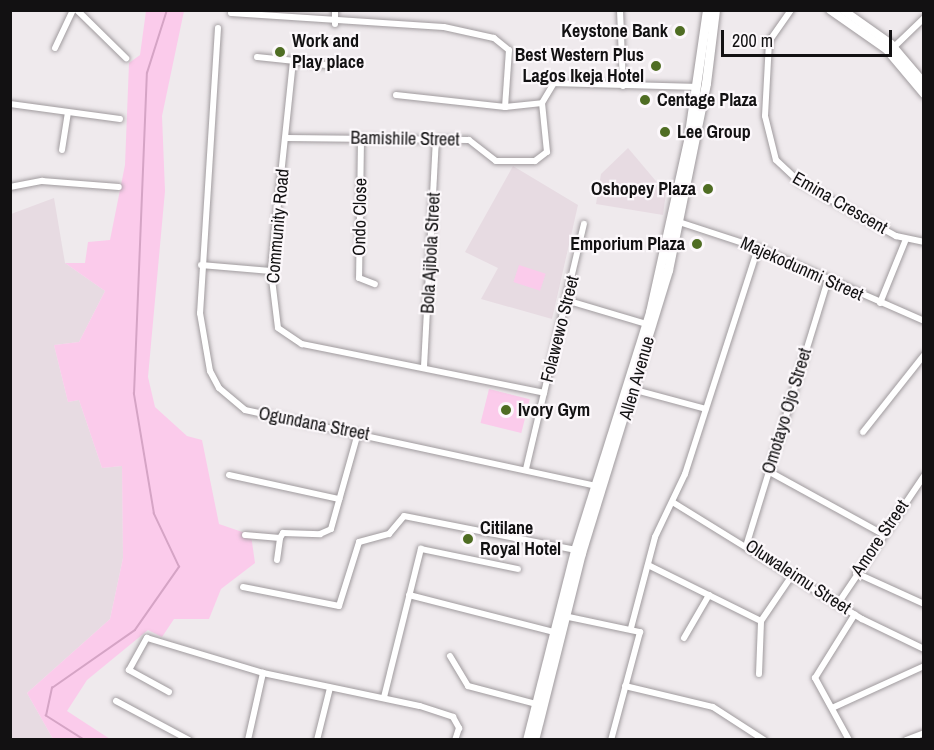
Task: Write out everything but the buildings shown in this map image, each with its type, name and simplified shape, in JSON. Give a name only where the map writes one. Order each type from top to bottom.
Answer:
[{"type":"main road","name":"Allen Avenue","points":[[527,740],[575,550],[646,324],[697,87],[707,10]]},
{"type":"main road","name":"Allen Avenue","points":[[534,740],[564,616],[634,390],[678,222],[715,10]]},
{"type":"street","points":[[55,48],[75,10],[126,58]]},
{"type":"street","points":[[335,10],[335,24]]},
{"type":"street","points":[[620,10],[623,86]]},
{"type":"street","name":"Emina Crescent","points":[[791,10],[768,42],[765,116],[776,160],[801,183],[906,239],[924,242]]},
{"type":"street","points":[[830,10],[886,48],[924,94]]},
{"type":"street","points":[[843,10],[894,47],[924,83]]},
{"type":"street","points":[[231,13],[335,24],[444,27],[502,40],[509,50],[505,107]]},
{"type":"street","points":[[894,47],[924,18]]},
{"type":"street","name":"Ogundana Street","points":[[218,28],[201,265],[204,346],[210,371],[232,402],[245,410],[526,469],[596,486]]},
{"type":"street","points":[[257,57],[326,64]]},
{"type":"street","name":"Community Road","points":[[293,61],[271,271],[275,321],[293,341],[544,393]]},
{"type":"street","points":[[396,95],[505,107],[542,104],[554,83],[697,87]]},
{"type":"street","points":[[10,104],[120,119]]},
{"type":"street","name":"Bamishile Street","points":[[286,138],[469,140],[500,162],[543,158],[548,145],[542,104]]},
{"type":"street","points":[[63,150],[68,111]]},
{"type":"street","name":"Ondo Close","points":[[361,139],[359,278],[375,284]]},
{"type":"street","name":"Bola Ajibola Street","points":[[423,367],[436,140]]},
{"type":"street","points":[[10,187],[42,181],[119,187]]},
{"type":"street","name":"Majekodunmi Street","points":[[678,222],[758,248],[924,321]]},
{"type":"street","name":"Folawewo Street","points":[[526,469],[569,301],[585,224]]},
{"type":"street","points":[[880,303],[906,239]]},
{"type":"street","points":[[631,628],[655,537],[674,503],[758,248]]},
{"type":"street","points":[[201,265],[271,271]]},
{"type":"street","name":"Omotayo Ojo Street","points":[[747,543],[828,279]]},
{"type":"street","points":[[569,301],[646,324]]},
{"type":"street","points":[[863,432],[924,355]]},
{"type":"street","points":[[634,390],[706,410]]},
{"type":"street","points":[[245,535],[280,538],[288,532],[327,532],[358,433]]},
{"type":"street","points":[[768,471],[881,533]]},
{"type":"street","points":[[229,475],[339,499]]},
{"type":"street","name":"Amore Street","points":[[839,602],[881,533],[924,476]]},
{"type":"street","name":"Oluwaleimu Street","points":[[674,503],[747,543],[855,614],[924,649]]},
{"type":"street","points":[[243,587],[339,606],[359,542],[389,534],[404,516],[575,550]]},
{"type":"street","points":[[277,560],[280,538]]},
{"type":"street","points":[[384,697],[418,553],[425,547],[518,570]]},
{"type":"street","points":[[648,566],[761,621]]},
{"type":"street","points":[[856,573],[923,603]]},
{"type":"street","points":[[759,674],[761,621],[793,574]]},
{"type":"street","points":[[409,595],[554,632]]},
{"type":"street","points":[[684,638],[709,595]]},
{"type":"street","points":[[849,740],[815,673],[855,614]]},
{"type":"street","points":[[564,616],[631,628],[640,632],[611,740]]},
{"type":"street","points":[[169,692],[130,671],[147,638],[263,673],[384,697],[453,717],[459,728],[455,740]]},
{"type":"street","points":[[450,656],[468,686],[536,704]]},
{"type":"street","points":[[832,708],[924,666]]},
{"type":"street","points":[[248,740],[263,673]]},
{"type":"street","points":[[625,686],[712,707],[764,740]]},
{"type":"street","points":[[317,740],[330,688]]},
{"type":"street","points":[[116,701],[189,740]]},
{"type":"street","points":[[906,740],[924,733]]},
{"type":"shaded area","points":[[146,11],[184,11],[162,116],[165,191],[148,377],[155,407],[187,436],[202,440],[219,524],[251,535],[255,563],[221,589],[209,619],[174,619],[162,637],[148,630],[87,680],[67,711],[110,739],[53,739],[27,693],[110,619],[123,558],[122,466],[102,468],[79,400],[68,402],[54,345],[79,342],[105,291],[65,263],[85,263],[88,242],[110,240],[125,165],[129,63],[140,55]]},
{"type":"shaded area","points":[[628,148],[666,193],[663,215],[596,204],[601,174]]},
{"type":"shaded area","points":[[513,166],[578,205],[552,319],[481,299],[498,268],[465,252]]},
{"type":"shaded area","points":[[54,198],[65,263],[105,291],[79,342],[54,345],[68,402],[79,400],[102,468],[122,466],[123,558],[110,619],[27,693],[53,739],[11,740],[11,214]]},
{"type":"shaded area","points":[[519,265],[546,274],[540,291],[513,282]]},
{"type":"shaded area","name":"Ivory Gym","points":[[489,389],[530,399],[521,433],[481,423]]},
{"type":"waterway","points":[[84,740],[46,716],[52,688],[135,630],[179,567],[154,514],[134,394],[147,73],[167,10]]},
{"type":"place","name":"Keystone Bank","points":[[680,31]]},
{"type":"place","name":"Work and Play place","points":[[280,52]]},
{"type":"place","name":"Best Western Plus Lagos Ikeja Hotel","points":[[656,66]]},
{"type":"place","name":"Centage Plaza","points":[[645,100]]},
{"type":"place","name":"Lee Group","points":[[665,132]]},
{"type":"place","name":"Oshopey Plaza","points":[[708,189]]},
{"type":"place","name":"Emporium Plaza","points":[[697,244]]},
{"type":"place","name":"Ivory Gym","points":[[506,410]]},
{"type":"place","name":"Citilane Royal Hotel","points":[[468,539]]}]
